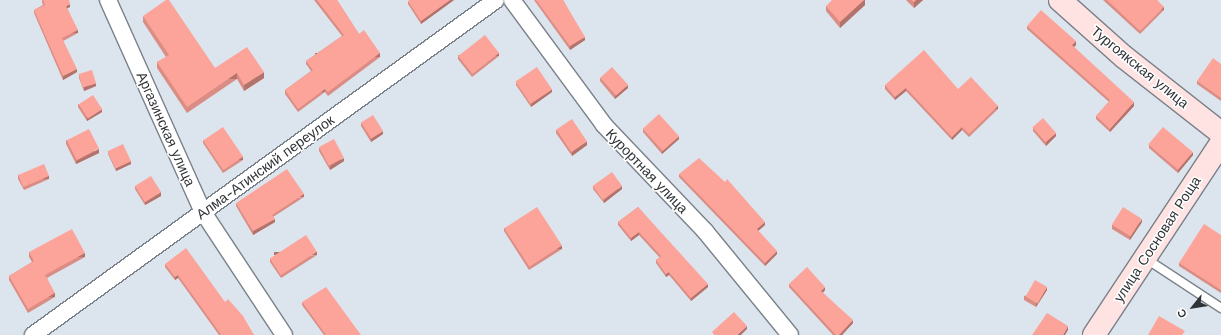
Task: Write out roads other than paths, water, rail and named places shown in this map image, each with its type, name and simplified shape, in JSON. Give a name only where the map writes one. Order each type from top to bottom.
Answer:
[{"type":"main road","name":"Тургоякская улица","points":[[1060,0],[1124,56],[1221,133]]},
{"type":"main road","name":"улица Сосновая Роща","points":[[1094,335],[1221,143]]},
{"type":"street","name":"Аргазинская улица","points":[[108,0],[203,212],[284,335]]},
{"type":"street","name":"Алма-Атинский переулок","points":[[34,335],[496,0]]},
{"type":"street","name":"Курортная улица","points":[[512,0],[604,126],[705,231],[790,335]]},
{"type":"lane","points":[[1144,258],[1221,308]]}]
